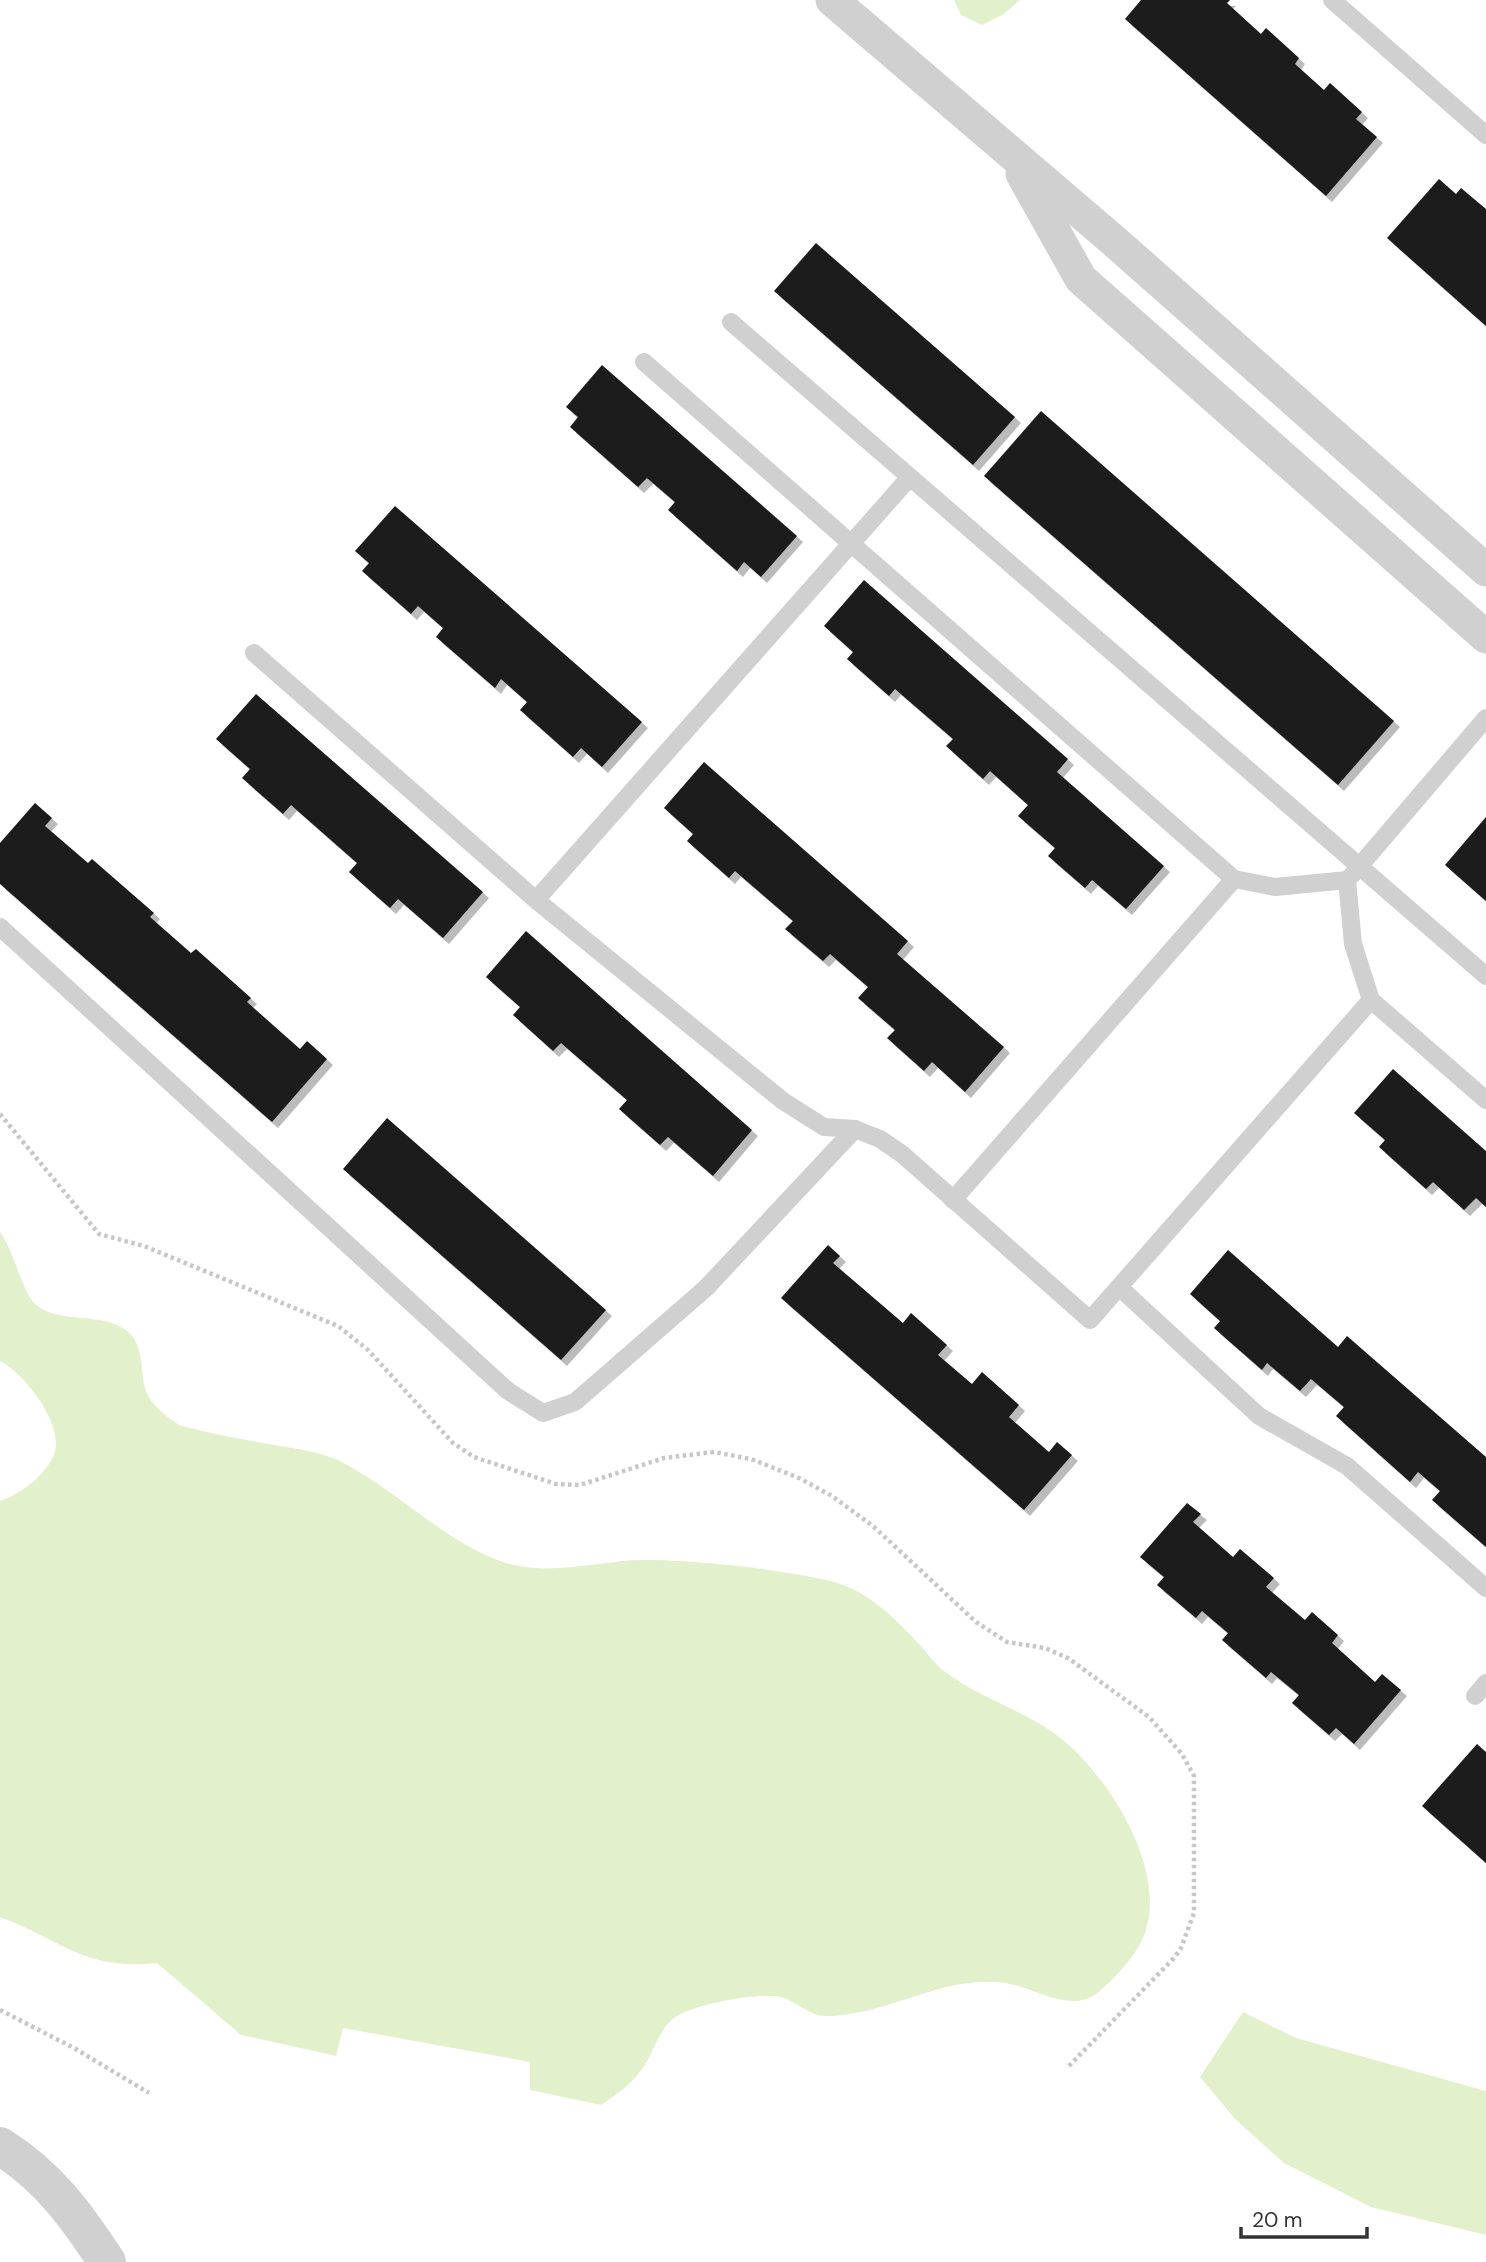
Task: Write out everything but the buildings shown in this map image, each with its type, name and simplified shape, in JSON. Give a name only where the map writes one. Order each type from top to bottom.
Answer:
[{"type":"street","points":[[832,0],[1114,241],[1486,570]]},
{"type":"street","points":[[1012,156],[1081,279],[1486,637]]},
{"type":"street","points":[[0,2147],[31,2165],[65,2201],[107,2262]]},
{"type":"lane","points":[[1332,0],[1486,135]]},
{"type":"lane","points":[[731,322],[910,477],[1353,873],[1486,976]]},
{"type":"lane","points":[[644,362],[1234,879],[1275,887],[1353,873],[1486,718]]},
{"type":"lane","points":[[536,900],[910,477]]},
{"type":"lane","points":[[254,653],[536,900],[783,1101],[824,1127],[855,1129],[880,1139],[902,1154],[1090,1320],[1371,1000]]},
{"type":"lane","points":[[1353,873],[1353,944],[1371,1000],[1486,1100]]},
{"type":"lane","points":[[953,1200],[1234,879]]},
{"type":"lane","points":[[0,927],[508,1391],[543,1413],[575,1402],[706,1288],[855,1129]]},
{"type":"lane","points":[[1119,1287],[1259,1416],[1347,1466],[1486,1588]]},
{"type":"path","points":[[0,1114],[99,1234],[144,1246],[338,1326],[368,1350],[444,1434],[474,1457],[556,1484],[580,1485],[688,1453],[714,1451],[751,1459],[799,1478],[832,1496],[873,1526],[976,1622],[996,1636],[1007,1642],[1045,1648],[1068,1658],[1149,1717],[1182,1754],[1195,1776],[1194,1913],[1191,1925],[1174,1958],[1067,2068]]},
{"type":"path","points":[[0,2010],[74,2048],[149,2093]]},
{"type":"shaded area","points":[[954,0],[1020,0],[1004,14],[982,25],[961,15]]},
{"type":"shaded area","points":[[0,1232],[35,1304],[56,1314],[106,1321],[117,1325],[133,1337],[140,1352],[146,1391],[160,1410],[179,1425],[305,1450],[340,1461],[481,1553],[503,1562],[539,1568],[631,1560],[736,1566],[822,1579],[864,1595],[898,1622],[944,1671],[973,1690],[1049,1730],[1081,1757],[1099,1778],[1130,1827],[1148,1881],[1150,1908],[1145,1933],[1132,1957],[1100,1991],[1077,2001],[1053,1998],[1005,1983],[982,1982],[937,1989],[871,2010],[849,2014],[820,2015],[774,1996],[746,1997],[699,2007],[686,2011],[671,2021],[661,2033],[638,2074],[601,2105],[530,2090],[530,2062],[343,2028],[336,2056],[241,2035],[157,1963],[132,1964],[92,1958],[0,1917],[0,1501],[25,1488],[40,1475],[52,1459],[56,1440],[47,1413],[30,1387],[0,1361]]},
{"type":"shaded area","points":[[1243,2012],[1296,2038],[1486,2091],[1486,2235],[1371,2207],[1284,2163],[1235,2119],[1200,2077]]}]
